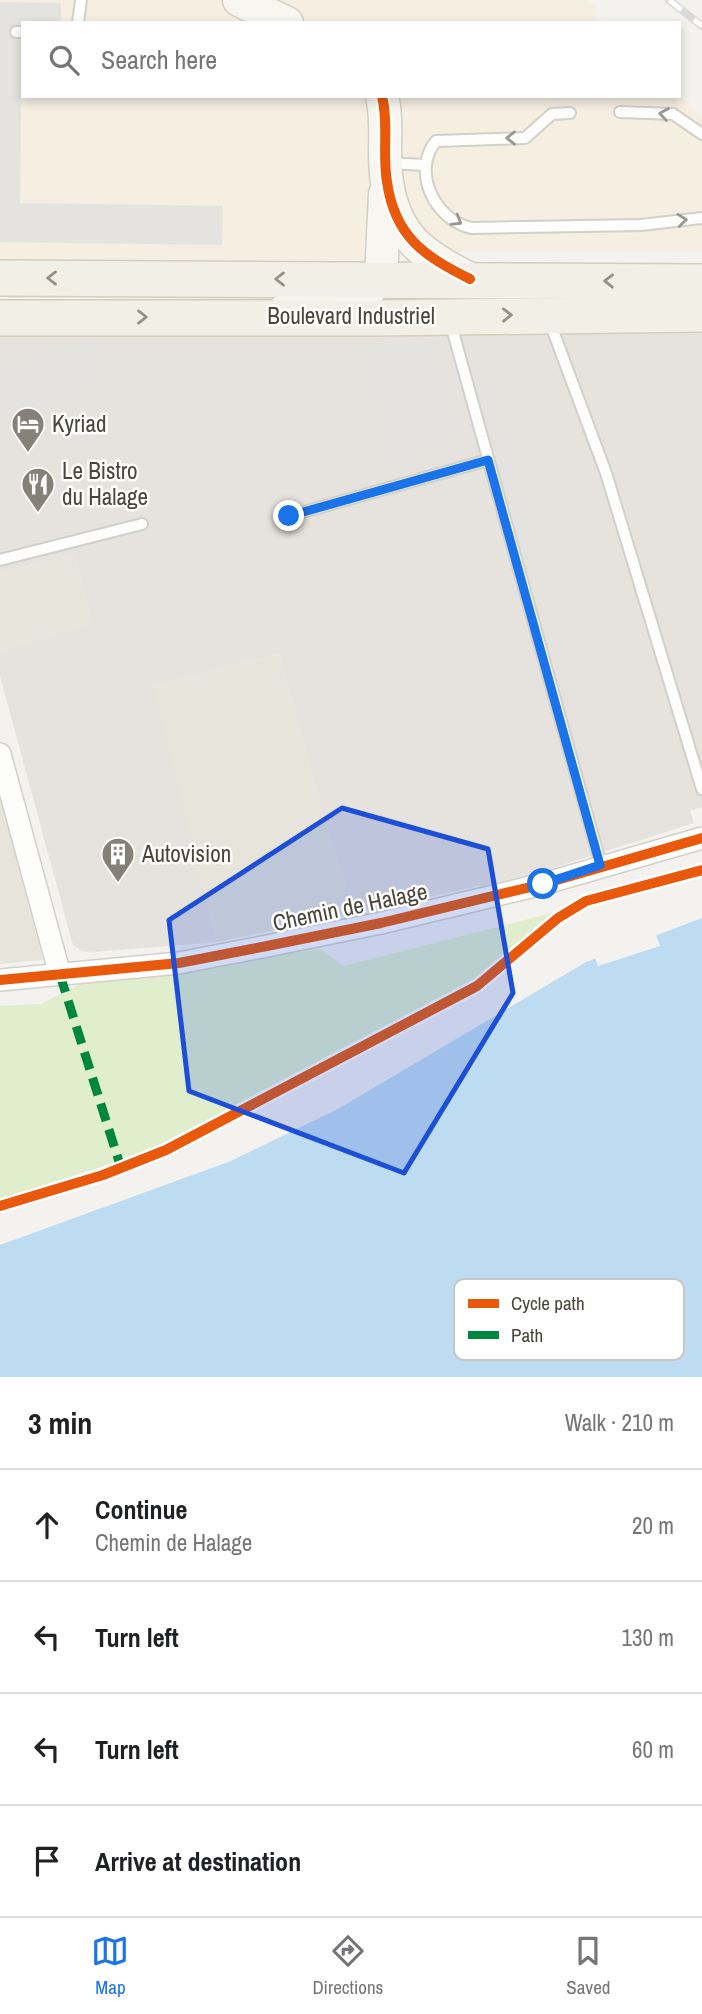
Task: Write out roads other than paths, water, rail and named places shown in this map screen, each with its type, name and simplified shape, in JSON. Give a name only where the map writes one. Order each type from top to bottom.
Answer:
[{"type":"main road","name":"Boulevard Industriel","points":[[0,278],[702,282]]},
{"type":"main road","name":"Boulevard Industriel","points":[[0,317],[377,318],[448,315],[702,314]]},
{"type":"street","points":[[239,0],[281,16]]},
{"type":"street","points":[[268,316],[312,301],[355,299],[365,295],[381,279],[387,172],[387,116],[382,98]]},
{"type":"street","points":[[387,172],[399,221],[409,239],[424,254],[470,279]]},
{"type":"street","points":[[0,754],[60,975]]},
{"type":"street","name":"Chemin de Halage","points":[[0,980],[179,962],[369,926],[543,884],[600,865],[702,838]]},
{"type":"lane","points":[[78,21],[81,0]]},
{"type":"lane","points":[[620,112],[673,114],[702,134]]},
{"type":"lane","points":[[570,113],[552,114],[525,138],[436,141],[429,149],[425,165],[428,186],[435,202],[462,226],[641,225],[702,218]]},
{"type":"lane","points":[[387,172],[425,165]]},
{"type":"lane","points":[[548,314],[607,474],[702,789]]},
{"type":"lane","points":[[448,315],[600,865]]},
{"type":"lane","points":[[289,516],[488,460]]},
{"type":"lane","points":[[0,560],[142,524]]},
{"type":"water","points":[[702,918],[702,1377],[0,1377],[0,1245],[231,1161],[338,1109],[586,962]]},
{"type":"railway","points":[[669,0],[702,26]]},
{"type":"place","name":"Kyriad","points":[[28,454]]},
{"type":"place","name":"Le Bistro du Halage","points":[[38,514]]},
{"type":"place","name":"Autovision","points":[[118,884]]}]
